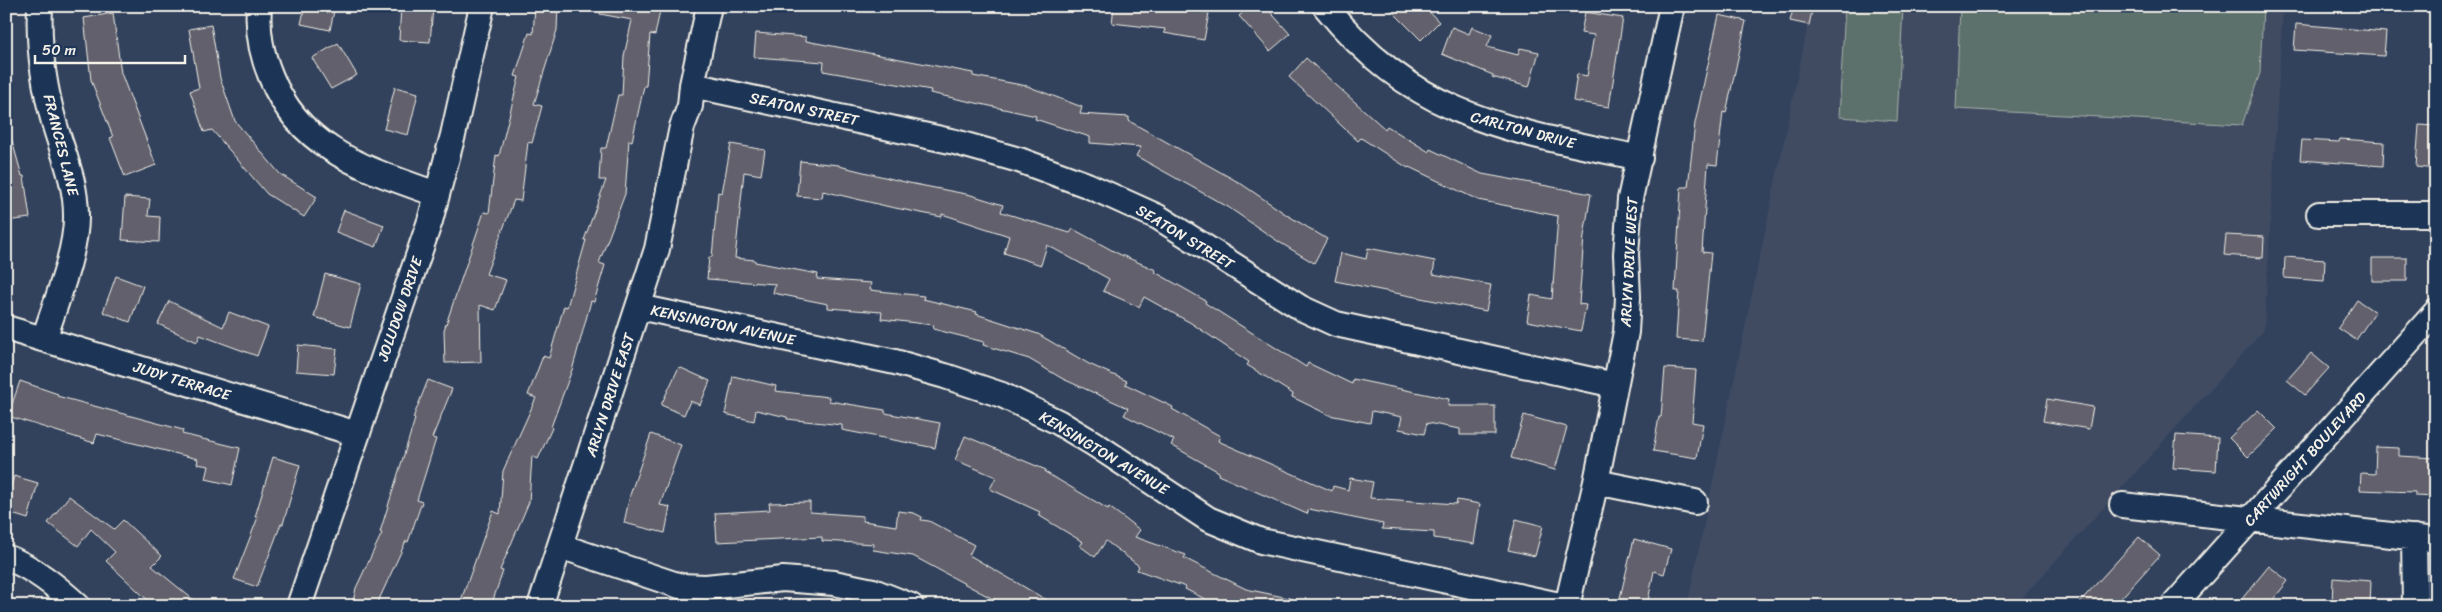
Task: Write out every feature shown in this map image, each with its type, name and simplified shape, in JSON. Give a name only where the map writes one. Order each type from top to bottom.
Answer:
[{"type":"street","name":"FRANCES LANE","points":[[40,6],[39,32],[42,71],[55,125],[74,183],[76,216],[70,256],[44,340]]},
{"type":"street","points":[[259,6],[258,22],[261,53],[278,95],[292,116],[312,137],[365,169],[436,194]]},
{"type":"street","name":"JOLUDOW DRIVE","points":[[299,606],[430,221],[453,135],[482,6]]},
{"type":"street","name":"ARLYN DRIVE EAST","points":[[540,606],[657,249],[682,127],[690,106],[692,85],[709,6]]},
{"type":"street","name":"CARLTON DRIVE","points":[[1325,6],[1345,32],[1393,75],[1438,103],[1470,117],[1520,132],[1640,158]]},
{"type":"street","name":"ARLYN DRIVE WEST","points":[[1565,606],[1596,482],[1626,332],[1628,297],[1626,254],[1630,208],[1672,6]]},
{"type":"street","name":"SEATON STREET","points":[[692,85],[955,142],[1019,160],[1087,185],[1158,217],[1301,308],[1336,324],[1614,385]]},
{"type":"street","points":[[2319,214],[2436,214]]},
{"type":"street","name":"KENSINGTON AVENUE","points":[[639,307],[895,362],[945,376],[1002,396],[1058,422],[1208,519],[1261,541],[1565,606]]},
{"type":"street","name":"CARTWRIGHT BOULEVARD","points":[[2176,604],[2436,312]]},
{"type":"street","name":"JUDY TERRACE","points":[[6,328],[357,434]]},
{"type":"street","points":[[1596,482],[1695,502]]},
{"type":"street","points":[[2122,505],[2425,538],[2415,606]]},
{"type":"street","points":[[560,546],[680,586],[706,587],[783,579],[834,583],[873,591],[910,606]]},
{"type":"street","points":[[6,557],[22,564],[56,585],[78,606]]},
{"type":"shaded area","points":[[1812,6],[2283,6],[2264,330],[2015,606],[1687,606]]},
{"type":"green space","points":[[1845,6],[1947,6],[1947,10],[1903,8],[1897,121],[1839,117]]},
{"type":"green space","points":[[1960,6],[2263,6],[2260,73],[2242,125],[1956,109]]},
{"type":"building","points":[[305,6],[335,6],[330,30],[301,24]]},
{"type":"building","points":[[401,6],[433,8],[430,42],[399,40]]},
{"type":"building","points":[[535,6],[558,6],[557,30],[534,104],[542,106],[532,143],[528,142],[521,201],[514,200],[486,274],[506,280],[495,310],[480,305],[481,362],[445,363],[444,330],[484,212],[489,213],[496,155],[499,156],[519,77],[515,76],[529,33],[533,34]]},
{"type":"building","points":[[601,6],[661,6],[655,35],[650,34],[646,86],[644,86],[632,141],[629,140],[625,194],[599,263],[605,265],[594,302],[591,301],[573,367],[552,428],[538,459],[532,456],[529,502],[500,570],[503,571],[491,606],[459,606],[493,511],[500,514],[503,471],[536,398],[528,395],[543,356],[549,358],[564,306],[567,307],[586,240],[584,240],[606,180],[599,180],[601,148],[606,148],[618,95],[622,95],[624,56],[632,20],[600,14]]},
{"type":"building","points":[[1114,6],[1168,6],[1209,13],[1204,40],[1164,33],[1165,29],[1112,23]]},
{"type":"building","points":[[1250,6],[1265,6],[1290,34],[1270,51],[1239,16]]},
{"type":"building","points":[[1387,6],[1424,6],[1439,22],[1421,40]]},
{"type":"building","points":[[1794,6],[1813,6],[1809,25],[1790,21]]},
{"type":"building","points":[[1585,12],[1623,18],[1609,107],[1573,101],[1577,74],[1587,76],[1594,35],[1581,33]]},
{"type":"building","points":[[113,13],[121,73],[156,165],[125,177],[110,138],[113,137],[91,80],[84,18]]},
{"type":"building","points":[[1719,15],[1746,21],[1726,113],[1723,112],[1717,165],[1708,164],[1702,252],[1711,253],[1702,341],[1676,339],[1679,291],[1675,291],[1681,187],[1688,187],[1695,123]]},
{"type":"building","points":[[2296,24],[2386,32],[2384,56],[2294,50]]},
{"type":"building","points":[[211,25],[220,78],[235,121],[280,174],[317,197],[304,217],[267,194],[212,130],[204,132],[190,91],[199,88],[189,29]]},
{"type":"building","points":[[1452,27],[1469,34],[1472,27],[1492,35],[1487,47],[1518,55],[1520,48],[1539,52],[1529,87],[1492,77],[1493,75],[1442,54]]},
{"type":"building","points":[[756,33],[806,37],[806,41],[973,73],[973,76],[1027,86],[1082,107],[1080,114],[1129,117],[1129,121],[1240,183],[1327,239],[1314,263],[1279,242],[1228,207],[1136,156],[1141,147],[1090,143],[1090,137],[1035,119],[1036,116],[930,93],[931,90],[823,71],[824,62],[754,57]]},
{"type":"building","points":[[338,43],[357,75],[331,89],[312,58]]},
{"type":"building","points":[[1306,58],[1385,129],[1387,126],[1429,152],[1430,149],[1482,174],[1591,194],[1584,236],[1579,304],[1586,305],[1581,331],[1527,321],[1531,295],[1552,299],[1558,216],[1478,200],[1408,168],[1361,138],[1358,141],[1289,77]]},
{"type":"building","points":[[395,87],[418,93],[408,135],[384,129]]},
{"type":"building","points":[[2419,125],[2436,126],[2436,169],[2416,167]]},
{"type":"building","points":[[11,137],[22,176],[24,176],[30,218],[6,221],[6,138]]},
{"type":"building","points":[[2340,139],[2384,142],[2383,166],[2300,160],[2302,140],[2339,142]]},
{"type":"building","points":[[731,144],[765,150],[761,175],[744,172],[735,258],[755,260],[755,262],[818,274],[817,279],[871,283],[870,290],[924,296],[923,299],[977,312],[976,314],[1038,334],[1089,364],[1127,381],[1125,384],[1173,407],[1172,409],[1220,436],[1218,441],[1332,491],[1333,486],[1348,490],[1350,478],[1373,482],[1370,498],[1456,504],[1457,500],[1480,504],[1474,544],[1434,538],[1434,532],[1382,529],[1383,524],[1309,509],[1307,514],[1218,475],[1219,472],[1171,445],[1174,440],[1124,415],[1128,408],[1063,379],[1029,359],[983,345],[984,342],[933,329],[934,325],[881,319],[882,312],[828,308],[828,304],[773,293],[775,284],[707,279],[709,257],[712,257],[718,192],[722,193]]},
{"type":"building","points":[[800,161],[839,165],[909,183],[971,195],[1003,205],[1001,212],[1070,233],[1073,229],[1119,254],[1156,270],[1155,272],[1206,301],[1205,303],[1306,367],[1308,363],[1352,384],[1353,379],[1449,399],[1448,406],[1495,406],[1495,435],[1460,435],[1460,429],[1427,423],[1424,434],[1399,429],[1402,417],[1372,411],[1370,423],[1329,415],[1292,397],[1293,394],[1247,365],[1249,362],[1191,323],[1144,297],[1139,307],[1103,291],[1109,279],[1047,245],[1041,265],[1004,253],[1009,236],[942,214],[942,217],[823,191],[822,198],[797,196]]},
{"type":"building","points":[[125,197],[150,199],[148,216],[160,217],[159,242],[122,240]]},
{"type":"building","points":[[344,210],[384,225],[376,247],[336,232]]},
{"type":"building","points":[[2226,235],[2264,237],[2263,258],[2224,255]]},
{"type":"building","points":[[1368,248],[1435,261],[1433,274],[1491,285],[1486,311],[1335,281],[1341,253],[1366,259]]},
{"type":"building","points":[[2285,257],[2325,260],[2324,281],[2284,278]]},
{"type":"building","points":[[2372,258],[2407,258],[2407,281],[2372,281]]},
{"type":"building","points":[[325,274],[361,284],[350,327],[314,317]]},
{"type":"building","points":[[116,276],[143,286],[130,322],[103,312]]},
{"type":"building","points":[[2357,300],[2375,312],[2356,340],[2338,328]]},
{"type":"building","points":[[169,301],[223,327],[229,312],[268,327],[257,356],[200,335],[197,342],[158,324]]},
{"type":"building","points":[[298,345],[337,349],[334,374],[296,371]]},
{"type":"building","points":[[2311,353],[2329,368],[2305,395],[2287,380]]},
{"type":"building","points":[[679,367],[710,381],[700,405],[690,401],[684,415],[661,405]]},
{"type":"building","points":[[1665,368],[1696,370],[1692,422],[1703,424],[1697,458],[1653,451],[1659,417],[1661,417]]},
{"type":"building","points":[[733,376],[776,386],[775,391],[829,397],[829,401],[885,410],[885,413],[940,423],[935,448],[842,430],[842,425],[787,419],[787,417],[756,410],[754,421],[725,414]]},
{"type":"building","points":[[428,380],[452,389],[432,438],[436,439],[417,500],[422,502],[408,542],[406,541],[376,606],[352,606],[356,588],[382,533],[380,532],[415,419],[413,418]]},
{"type":"building","points":[[20,381],[58,394],[57,396],[183,430],[182,434],[240,448],[232,485],[206,479],[209,466],[197,464],[198,459],[97,434],[94,443],[8,416]]},
{"type":"building","points":[[2047,399],[2093,407],[2089,429],[2043,421]]},
{"type":"building","points":[[2258,410],[2277,429],[2248,457],[2229,438]]},
{"type":"building","points":[[1524,415],[1567,427],[1555,470],[1511,458]]},
{"type":"building","points":[[651,434],[681,445],[660,505],[670,507],[665,533],[624,523],[630,495]]},
{"type":"building","points":[[2176,435],[2218,438],[2216,471],[2173,468]]},
{"type":"building","points":[[965,436],[1046,470],[1045,472],[1108,509],[1109,507],[1140,530],[1135,537],[1186,555],[1184,558],[1246,589],[1293,599],[1292,606],[1219,606],[1185,589],[1186,587],[1137,570],[1139,566],[1106,541],[1095,557],[1080,546],[1083,542],[1038,515],[1040,512],[990,489],[996,477],[955,460]]},
{"type":"building","points":[[2376,447],[2399,448],[2399,456],[2436,458],[2436,497],[2415,496],[2415,492],[2360,490],[2361,473],[2375,474]]},
{"type":"building","points":[[273,457],[300,465],[283,524],[281,524],[257,587],[234,579],[258,517],[255,517]]},
{"type":"building","points":[[14,476],[38,483],[28,519],[6,512],[6,485],[11,486]]},
{"type":"building","points":[[69,496],[114,529],[123,520],[162,556],[152,566],[201,606],[154,606],[106,561],[115,552],[91,529],[78,546],[48,523]]},
{"type":"building","points":[[810,502],[810,512],[863,516],[863,521],[896,526],[898,511],[914,513],[922,517],[921,520],[929,521],[974,545],[969,555],[1057,606],[1006,606],[913,556],[873,550],[874,544],[822,541],[822,537],[717,542],[715,513],[770,510],[769,503]]},
{"type":"building","points":[[1516,519],[1543,526],[1535,556],[1508,550]]},
{"type":"building","points":[[2139,537],[2160,555],[2114,606],[2076,606]]},
{"type":"building","points":[[1634,539],[1671,549],[1664,574],[1654,571],[1647,606],[1618,606]]},
{"type":"building","points":[[2269,566],[2288,581],[2268,606],[2236,606]]},
{"type":"building","points":[[2333,578],[2371,581],[2370,606],[2332,606]]}]
